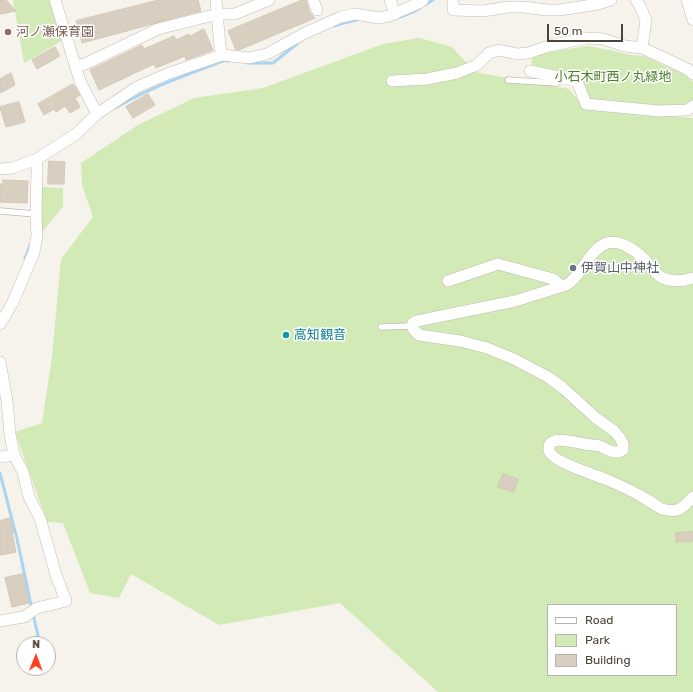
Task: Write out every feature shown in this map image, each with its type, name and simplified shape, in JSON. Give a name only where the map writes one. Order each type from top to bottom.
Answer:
[{"type":"street","points":[[55,0],[80,82],[97,114]]},
{"type":"street","points":[[216,0],[222,55]]},
{"type":"street","points":[[75,66],[85,64],[158,29],[218,14],[235,14],[270,0]]},
{"type":"street","points":[[390,0],[395,14]]},
{"type":"street","points":[[0,168],[13,168],[36,159],[76,134],[97,114],[137,87],[166,74],[222,55],[249,58],[267,54],[305,33],[341,17],[355,14],[379,18],[389,16],[423,0]]},
{"type":"street","points":[[452,0],[454,10],[483,11],[508,7],[560,10],[598,4],[611,0]]},
{"type":"street","points":[[636,0],[646,20],[642,48]]},
{"type":"street","points":[[687,0],[693,20]]},
{"type":"street","points":[[392,81],[427,79],[457,73],[477,65],[489,53],[499,50],[517,54],[528,53],[549,46],[587,38],[603,39],[625,46],[642,48],[689,70],[693,74]]},
{"type":"street","points":[[530,71],[577,81],[586,104],[659,111],[687,110],[693,106]]},
{"type":"street","points":[[0,324],[13,302],[34,252],[37,236],[36,214],[38,169],[36,159]]},
{"type":"street","points":[[693,278],[687,280],[666,279],[658,274],[642,256],[632,249],[612,242],[599,248],[570,282],[561,286],[515,301],[417,321],[412,326],[419,335],[460,341],[487,348],[514,359],[548,377],[567,391],[596,418],[614,432],[623,444],[623,450],[616,453],[600,446],[568,440],[559,440],[551,444],[549,449],[555,458],[567,465],[620,486],[660,508],[677,510],[683,507],[693,497]]},
{"type":"street","points":[[448,280],[498,264],[553,279],[561,286]]},
{"type":"street","points":[[0,362],[8,401],[10,434],[14,455],[23,472],[30,497],[40,518],[56,575],[66,601],[37,608],[24,617],[0,621]]},
{"type":"street","points":[[0,457],[14,455]]},
{"type":"lane","points":[[508,80],[557,83],[562,78]]},
{"type":"lane","points":[[0,211],[36,214]]},
{"type":"lane","points":[[381,327],[412,326]]},
{"type":"green space","points":[[13,0],[50,0],[63,40],[24,63]]},
{"type":"green space","points":[[419,38],[452,47],[475,72],[569,89],[582,105],[600,110],[693,118],[693,692],[438,692],[340,603],[219,625],[131,574],[119,598],[90,593],[63,523],[47,522],[15,432],[42,423],[52,357],[61,259],[93,217],[82,185],[81,163],[138,125],[194,98],[263,88],[383,44]]},
{"type":"green space","name":"小石木町西ノ丸緑地","points":[[587,46],[631,55],[645,56],[691,78],[693,83],[693,101],[684,106],[653,107],[589,101],[582,75],[550,72],[531,68],[532,56]]},
{"type":"green space","points":[[42,187],[63,188],[63,207],[42,232]]},
{"type":"building","points":[[0,0],[6,0],[16,11],[0,14]]},
{"type":"building","points":[[159,0],[198,0],[201,11],[82,43],[76,21]]},
{"type":"building","points":[[302,0],[306,0],[310,13],[315,18],[236,50],[228,31]]},
{"type":"building","points":[[204,29],[213,50],[186,60],[185,56],[156,68],[154,64],[99,90],[90,70],[142,45],[144,49],[174,36],[176,40],[189,34],[190,36]]},
{"type":"building","points":[[55,47],[60,56],[37,69],[32,60]]},
{"type":"building","points":[[11,73],[15,85],[0,93],[0,79]]},
{"type":"building","points":[[73,84],[80,95],[75,98],[80,107],[70,113],[65,106],[56,112],[54,109],[44,115],[38,104]]},
{"type":"building","points":[[148,94],[155,105],[133,118],[126,107]]},
{"type":"building","points":[[19,102],[25,122],[6,127],[0,107]]},
{"type":"building","points":[[49,161],[65,162],[64,184],[48,184]]},
{"type":"building","points":[[3,180],[28,181],[27,203],[0,202],[0,184],[3,184]]},
{"type":"building","points":[[503,474],[518,479],[514,492],[498,487]]},
{"type":"building","points":[[10,518],[14,532],[12,532],[16,552],[0,555],[0,521]]},
{"type":"building","points":[[693,532],[693,541],[676,542],[676,533]]},
{"type":"building","points":[[23,574],[29,603],[12,607],[5,578]]},
{"type":"waterway","points":[[425,5],[433,0]]},
{"type":"waterway","points":[[400,17],[420,8]]},
{"type":"waterway","points":[[334,26],[360,19]]},
{"type":"waterway","points":[[247,63],[273,63],[298,43]]},
{"type":"waterway","points":[[115,108],[169,82],[225,60],[228,61]]},
{"type":"waterway","points":[[25,259],[30,245]]},
{"type":"waterway","points":[[0,473],[17,539],[32,609]]},
{"type":"waterway","points":[[33,614],[38,636]]},
{"type":"place","name":"河ノ瀬保育園","points":[[8,32]]},
{"type":"place","name":"伊賀山中神社","points":[[573,268]]},
{"type":"place","name":"高知観音","points":[[286,335]]}]
